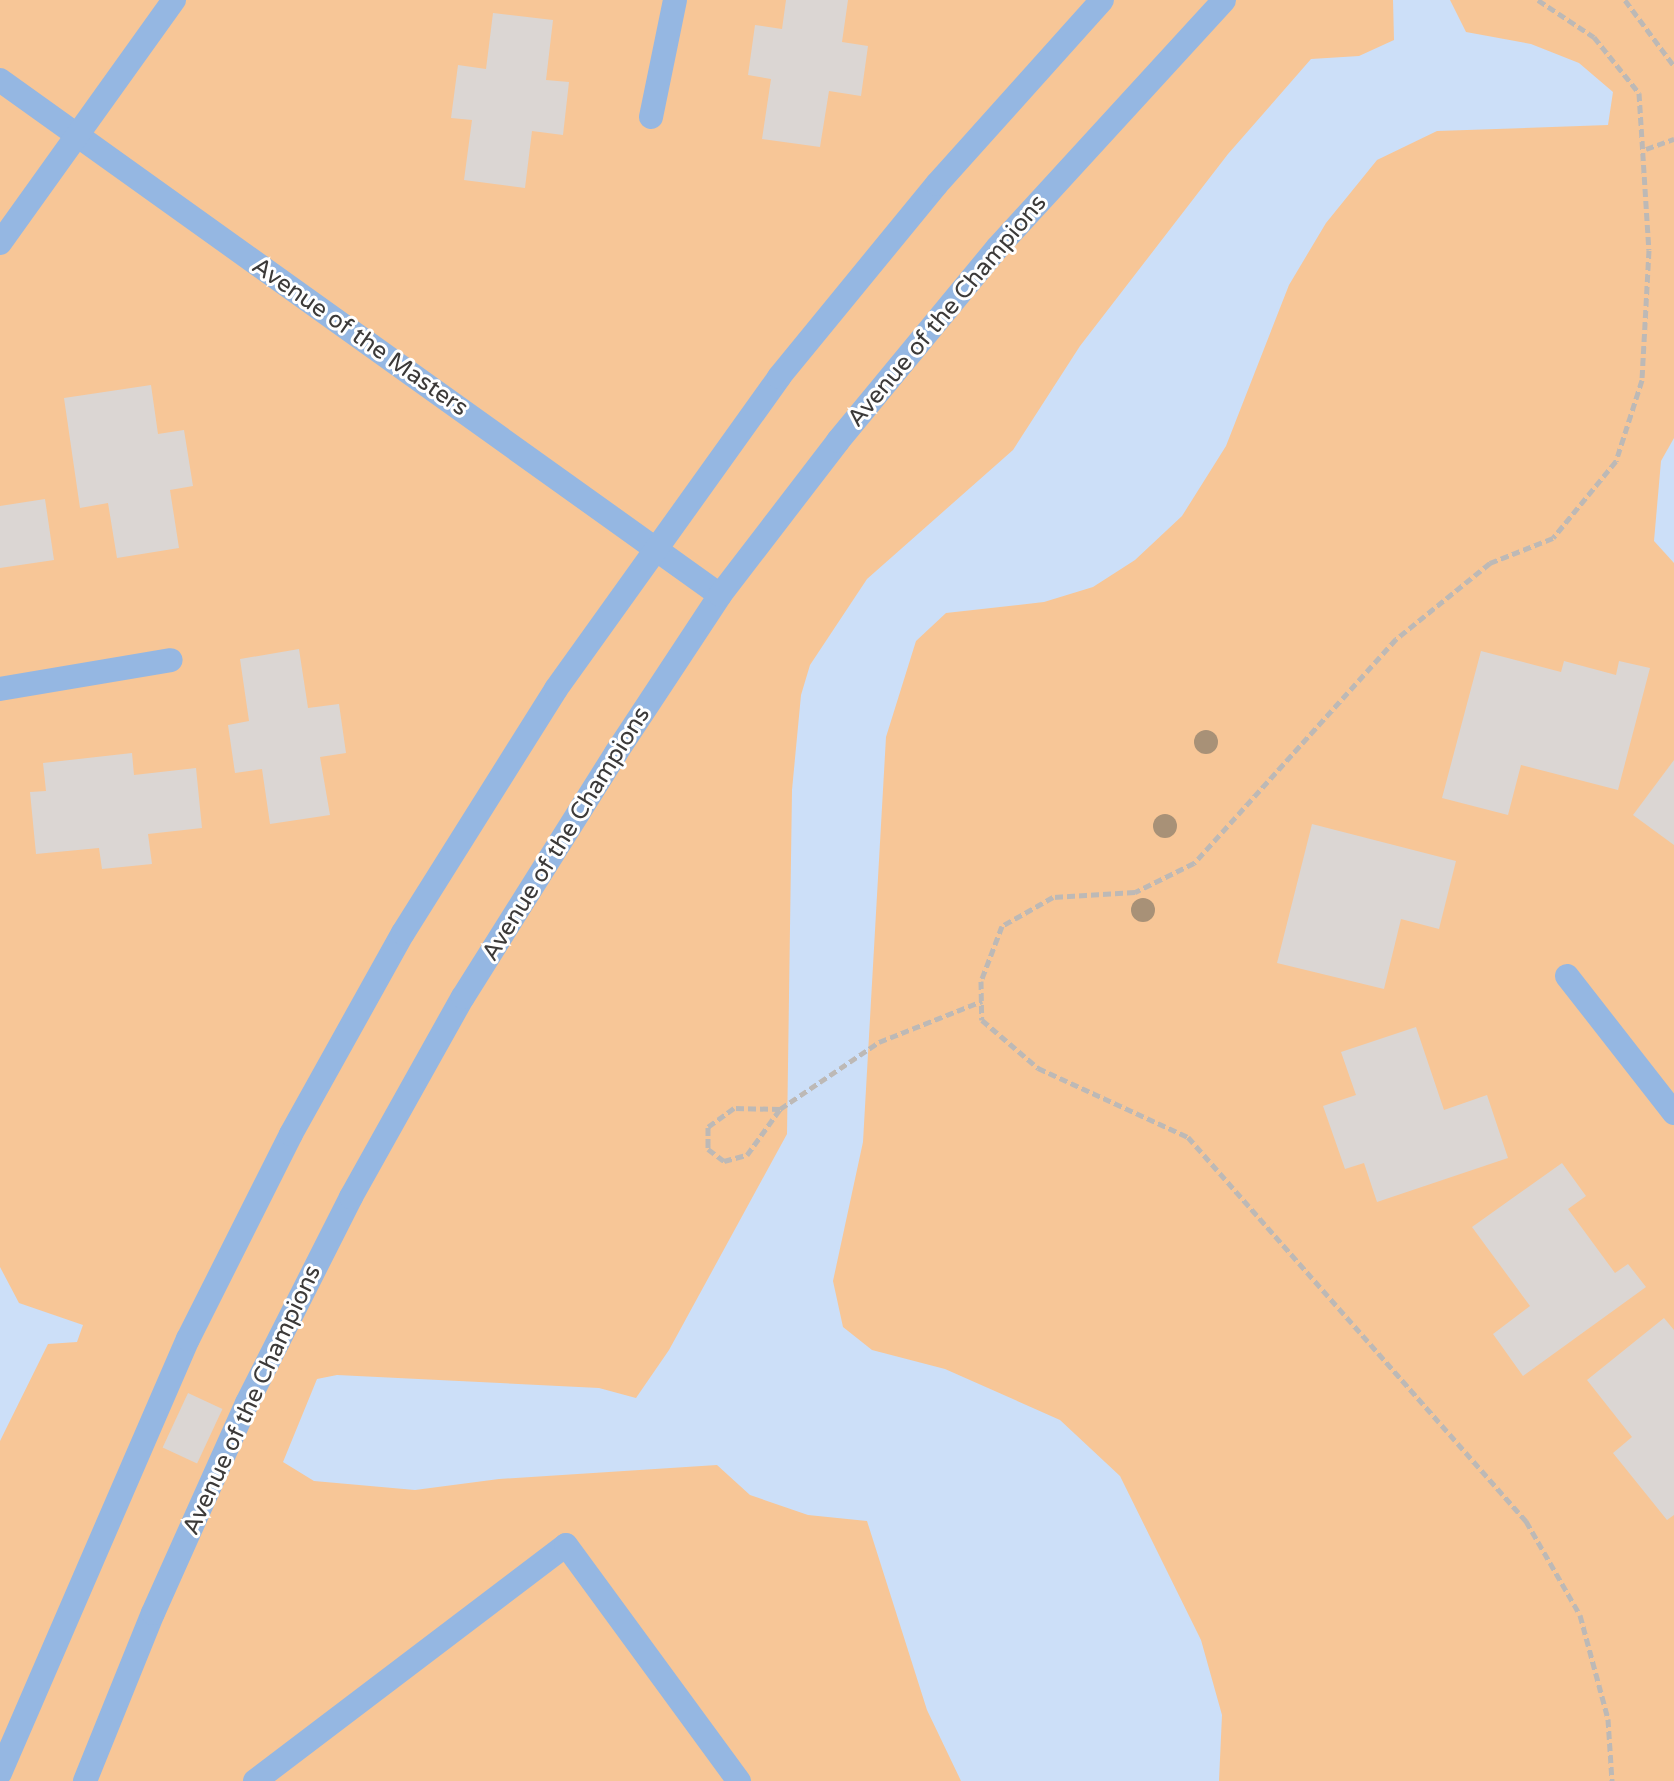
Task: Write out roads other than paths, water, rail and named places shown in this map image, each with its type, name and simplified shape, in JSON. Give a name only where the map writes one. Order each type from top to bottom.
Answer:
[{"type":"street","points":[[0,243],[79,137],[174,0]]},
{"type":"street","points":[[651,117],[675,0]]},
{"type":"street","points":[[0,1773],[188,1339],[291,1134],[412,919],[556,689],[779,377],[937,184],[1102,0]]},
{"type":"street","name":"Avenue of the Champions","points":[[85,1781],[153,1613],[247,1403],[351,1197],[463,997],[720,595],[997,248],[1224,0]]},
{"type":"street","name":"Avenue of the Masters","points":[[0,80],[720,595]]},
{"type":"street","points":[[0,689],[171,660]]},
{"type":"street","points":[[1567,976],[1674,1113]]},
{"type":"street","points":[[255,1781],[566,1545],[739,1781]]},
{"type":"water","points":[[1393,0],[1450,0],[1466,32],[1531,44],[1579,63],[1613,92],[1608,125],[1437,131],[1377,160],[1326,223],[1289,285],[1226,446],[1182,516],[1135,560],[1093,587],[1044,602],[946,613],[916,641],[886,737],[863,1142],[833,1281],[843,1327],[872,1350],[945,1369],[1060,1420],[1120,1476],[1201,1640],[1222,1715],[1219,1781],[961,1781],[927,1710],[867,1521],[808,1515],[750,1495],[717,1465],[499,1479],[415,1490],[314,1481],[283,1462],[317,1379],[337,1375],[599,1388],[636,1398],[669,1350],[787,1134],[792,790],[801,695],[810,665],[867,579],[1013,450],[1080,346],[1228,154],[1311,59],[1359,56],[1394,40]]},
{"type":"water","points":[[1674,438],[1674,563],[1654,541],[1661,461]]},
{"type":"water","points":[[0,1267],[19,1303],[83,1325],[77,1342],[48,1344],[0,1441]]}]
